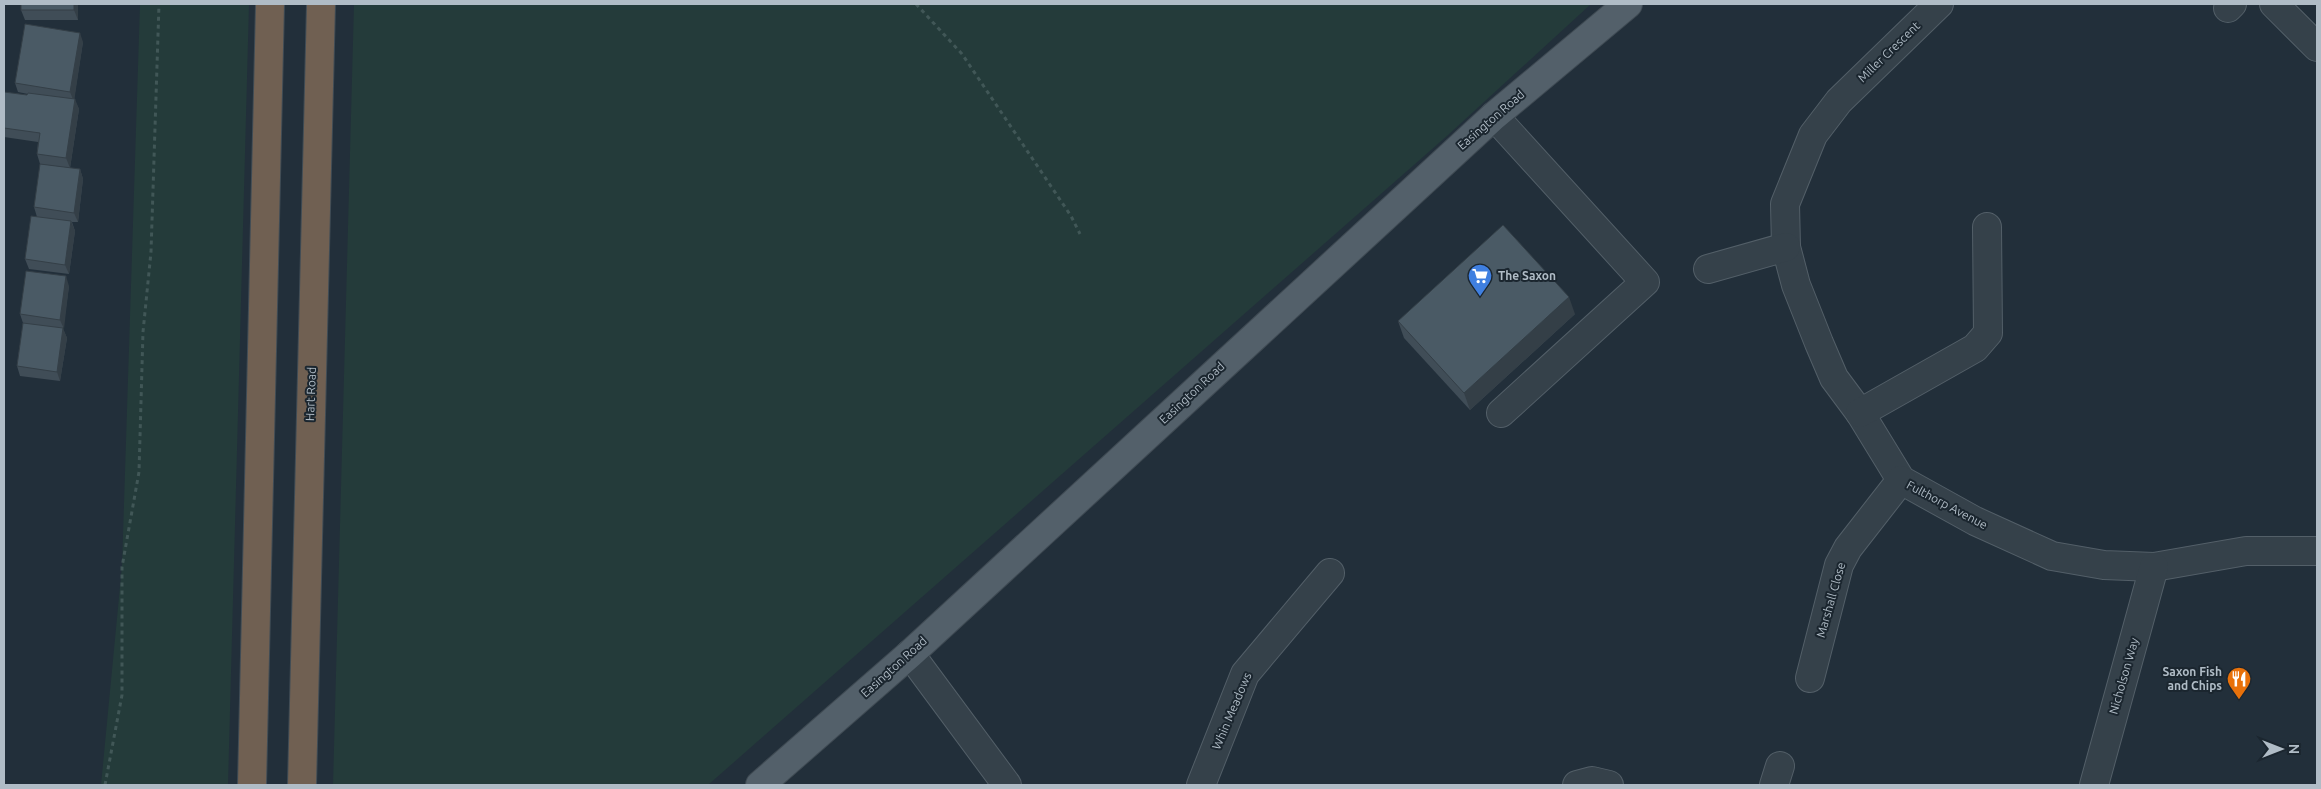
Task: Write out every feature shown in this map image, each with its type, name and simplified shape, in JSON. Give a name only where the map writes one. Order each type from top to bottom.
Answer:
[{"type":"highway","points":[[252,785],[270,4]]},
{"type":"highway","name":"Hart Road","points":[[302,785],[322,4]]},
{"type":"main road","name":"Easington Road","points":[[760,785],[910,654],[1494,116],[1628,4]]},
{"type":"street","name":"Miller Crescent","points":[[1839,101],[1940,4]]},
{"type":"street","points":[[2274,4],[2317,47]]},
{"type":"street","name":"Fulthorp Avenue","points":[[1839,101],[1813,135],[1785,204],[1786,247],[1796,285],[1834,378],[1860,413],[1901,480],[1974,521],[2052,556],[2104,565],[2154,567],[2246,551],[2317,551]]},
{"type":"street","points":[[1494,116],[1645,282],[1501,413]]},
{"type":"street","points":[[1860,413],[1975,348],[1988,333],[1987,227]]},
{"type":"street","points":[[1708,268],[1786,247]]},
{"type":"street","name":"Marshall Close","points":[[1810,678],[1839,565],[1848,548],[1901,480]]},
{"type":"street","name":"Nicholson Way","points":[[2094,785],[2154,567]]},
{"type":"street","name":"Whin Meadows","points":[[1201,785],[1245,674],[1330,573]]},
{"type":"street","points":[[910,654],[1007,785]]},
{"type":"street","points":[[1577,785],[1592,781],[1608,785]]},
{"type":"path","points":[[105,785],[122,694],[122,566],[140,472],[143,332],[151,252],[159,4]]},
{"type":"path","points":[[916,4],[962,54],[1071,216],[1080,234]]},
{"type":"green space","points":[[140,4],[249,4],[228,785],[101,785],[122,566]]},
{"type":"green space","points":[[354,4],[1591,4],[1448,135],[708,785],[333,785]]},
{"type":"building","points":[[21,4],[74,4],[74,10],[21,10]]},
{"type":"building","points":[[25,24],[80,33],[70,92],[15,83]]},
{"type":"building","points":[[4,92],[75,99],[66,158],[37,154],[40,133],[4,128]]},
{"type":"building","points":[[40,164],[80,169],[74,213],[34,207]]},
{"type":"building","points":[[31,216],[71,221],[65,265],[25,259]]},
{"type":"building","points":[[1503,225],[1569,297],[1464,393],[1398,321]]},
{"type":"building","points":[[26,271],[66,276],[60,320],[20,314]]},
{"type":"building","points":[[23,323],[63,328],[57,372],[17,366]]},
{"type":"place","name":"The Saxon","points":[[1480,297]]},
{"type":"place","name":"Saxon Fish and Chips","points":[[2239,700]]}]
